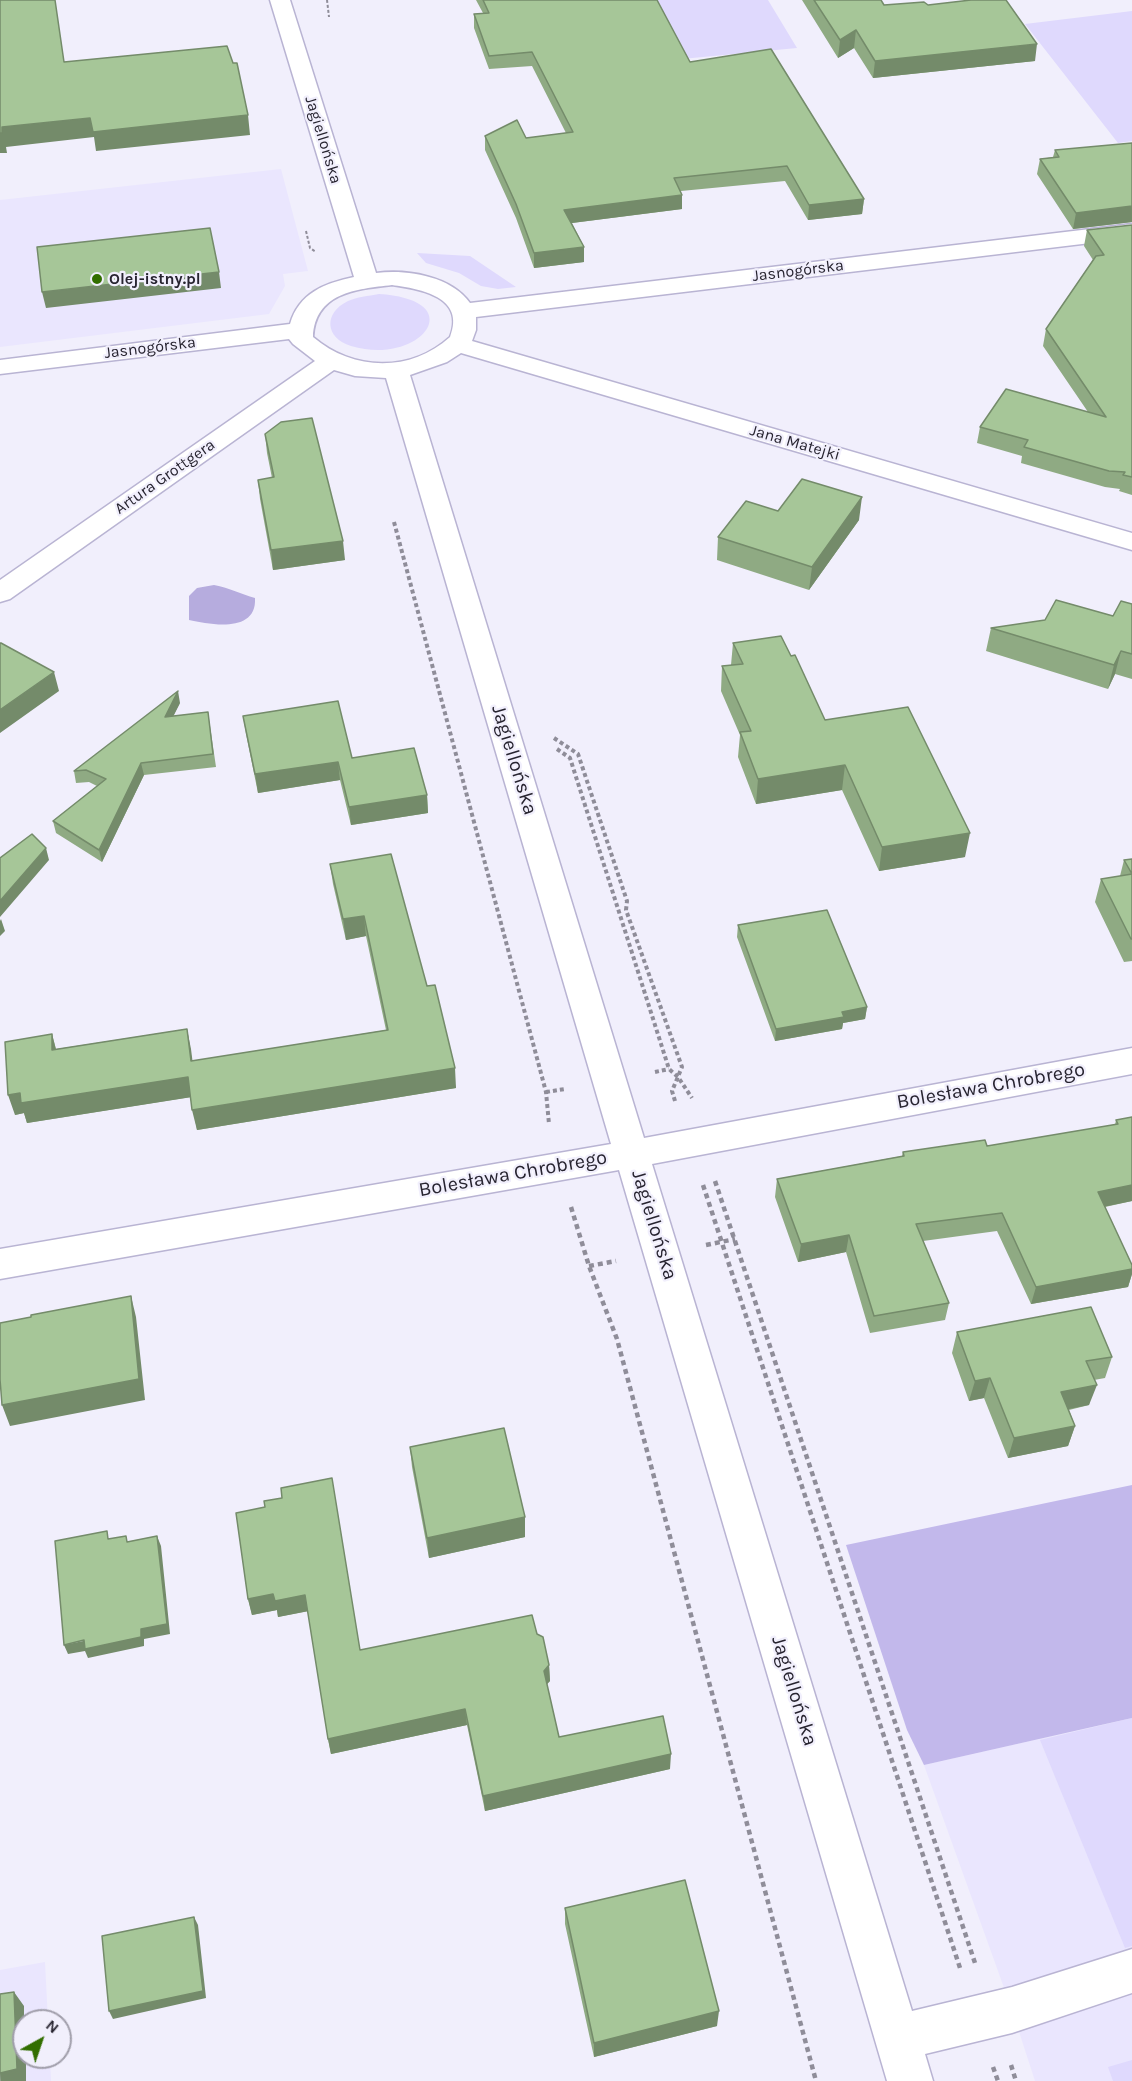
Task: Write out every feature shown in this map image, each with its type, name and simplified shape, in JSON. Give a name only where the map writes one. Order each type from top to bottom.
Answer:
[{"type":"street","name":"Jagiellońska","points":[[280,0],[367,280]]},
{"type":"street","name":"Jasnogórska","points":[[464,311],[1132,231]]},
{"type":"street","points":[[392,278],[426,284],[456,300],[464,311],[465,332],[458,344],[431,362],[396,370],[359,370],[330,362],[310,350],[301,339],[302,318],[308,307],[318,298],[344,285],[367,280],[392,278]]},
{"type":"street","name":"Jasnogórska","points":[[0,367],[300,330]]},
{"type":"street","name":"Jana Matejki","points":[[458,344],[1132,542]]},
{"type":"street","name":"Artura Grottgera","points":[[0,593],[330,362]]},
{"type":"street","name":"Jagiellońska","points":[[396,370],[632,1152],[903,2069]]},
{"type":"street","name":"Bolesława Chrobrego","points":[[0,1264],[560,1167],[1132,1061]]},
{"type":"street","points":[[903,2069],[982,2017],[1012,2010],[1132,1971]]},
{"type":"path","points":[[327,0],[328,14]]},
{"type":"path","points":[[393,516],[546,1092],[551,1138],[589,1266],[617,1339],[816,2081]]},
{"type":"path","points":[[496,700],[578,753],[627,901],[626,910],[682,1067],[672,1091],[962,1973],[982,2017],[1010,2062],[1016,2081]]},
{"type":"path","points":[[555,748],[570,758],[669,1069],[678,1077],[695,1102],[711,1100],[736,1159],[710,1164],[976,1967],[985,2042],[998,2081]]},
{"type":"shaded area","points":[[650,0],[768,0],[797,48],[682,59]]},
{"type":"shaded area","points":[[1132,11],[1132,141],[1118,143],[1025,24]]},
{"type":"shaded area","points":[[281,169],[308,271],[283,274],[285,286],[269,314],[0,347],[0,200]]},
{"type":"shaded area","points":[[417,253],[470,256],[516,287],[498,289],[481,286],[459,273],[426,263]]},
{"type":"shaded area","points":[[379,294],[408,299],[424,308],[430,319],[426,330],[415,340],[398,348],[376,350],[351,346],[336,337],[330,325],[334,312],[340,306],[355,298]]},
{"type":"shaded area","points":[[214,585],[255,598],[254,609],[249,617],[231,624],[209,624],[189,620],[189,596],[197,588]]},
{"type":"shaded area","points":[[1132,1485],[1132,1718],[924,1765],[907,1730],[846,1545]]},
{"type":"shaded area","points":[[1132,1718],[1132,2081],[1035,2081],[1012,2010],[924,1765]]},
{"type":"shaded area","points":[[1132,1718],[1132,1946],[1125,1948],[1040,1740]]},
{"type":"shaded area","points":[[45,1962],[47,2009],[12,2009],[12,2069],[50,2069],[51,2081],[0,2081],[0,1970]]},
{"type":"shaded area","points":[[1132,2060],[1132,2081],[1113,2081],[1108,2067]]},
{"type":"building","points":[[0,0],[55,0],[64,62],[227,46],[233,63],[237,63],[248,115],[93,132],[90,118],[2,127],[2,133],[0,133]]},
{"type":"building","points":[[483,0],[657,0],[690,62],[771,49],[864,199],[809,205],[787,166],[674,178],[682,195],[564,210],[584,247],[534,253],[516,204],[485,136],[517,120],[526,138],[573,132],[532,52],[489,56],[474,14],[489,13]]},
{"type":"building","points":[[814,0],[881,0],[884,5],[924,2],[928,5],[971,0],[1006,0],[1037,44],[875,61],[856,30],[840,40]]},
{"type":"building","points":[[1132,143],[1132,206],[1076,213],[1040,159],[1059,157],[1055,150]]},
{"type":"building","points":[[1132,225],[1132,477],[1123,475],[1125,472],[1109,471],[1024,447],[1028,440],[980,427],[1006,389],[1106,417],[1046,329],[1096,256],[1104,255],[1087,230]]},
{"type":"building","points":[[210,228],[219,272],[42,292],[37,247]]},
{"type":"building","points":[[312,418],[343,541],[271,550],[258,480],[274,477],[265,434],[281,422]]},
{"type":"building","points":[[802,479],[862,497],[812,567],[718,537],[746,501],[778,511]]},
{"type":"building","points":[[1056,600],[1113,616],[1121,601],[1132,604],[1132,654],[1121,651],[1114,665],[991,628],[1045,620]]},
{"type":"building","points":[[781,636],[791,656],[795,655],[825,720],[908,707],[970,833],[882,847],[845,765],[758,779],[740,732],[751,731],[722,666],[743,664],[733,643]]},
{"type":"building","points":[[0,643],[54,672],[0,710]]},
{"type":"building","points":[[178,691],[165,717],[208,712],[213,754],[141,763],[99,850],[53,821],[106,779],[86,770],[74,771]]},
{"type":"building","points":[[338,701],[352,758],[414,748],[427,795],[349,807],[338,762],[255,774],[243,716]]},
{"type":"building","points":[[32,834],[46,848],[0,901],[0,858]]},
{"type":"building","points":[[391,854],[427,986],[435,985],[455,1068],[192,1110],[188,1077],[21,1103],[20,1093],[8,1095],[5,1042],[52,1034],[52,1050],[187,1029],[191,1061],[388,1030],[364,916],[343,919],[330,864]]},
{"type":"building","points":[[1132,859],[1132,874],[1124,860]]},
{"type":"building","points":[[1132,874],[1132,939],[1131,939],[1101,879]]},
{"type":"building","points":[[827,910],[867,1007],[842,1012],[844,1017],[776,1029],[738,925]]},
{"type":"building","points":[[1132,1117],[1132,1185],[1098,1192],[1132,1269],[1036,1287],[1002,1213],[916,1224],[949,1303],[874,1316],[849,1235],[801,1244],[777,1179],[904,1156],[903,1152],[985,1140],[987,1146],[1118,1124],[1116,1120]]},
{"type":"building","points":[[131,1296],[139,1379],[2,1405],[0,1323]]},
{"type":"building","points":[[1091,1307],[1112,1357],[1086,1361],[1097,1385],[1061,1392],[1075,1426],[1014,1438],[990,1378],[975,1381],[957,1332]]},
{"type":"building","points":[[504,1428],[525,1517],[427,1538],[410,1447]]},
{"type":"building","points":[[332,1478],[360,1650],[532,1615],[537,1634],[543,1637],[549,1665],[544,1671],[559,1737],[663,1716],[671,1754],[483,1796],[465,1709],[328,1739],[305,1595],[275,1601],[273,1594],[248,1599],[236,1513],[265,1507],[264,1501],[282,1498],[281,1488]]},
{"type":"building","points":[[107,1531],[108,1539],[126,1536],[127,1542],[157,1536],[167,1624],[141,1629],[141,1637],[85,1649],[84,1640],[64,1645],[55,1541]]},
{"type":"building","points":[[685,1880],[719,2011],[594,2043],[565,1908]]},
{"type":"building","points":[[194,1917],[203,1991],[109,2011],[102,1936]]},
{"type":"building","points":[[14,1992],[12,2069],[17,2069],[0,2073],[0,1994]]},
{"type":"place","name":"Olej-istny.pl","points":[[97,279]]}]
